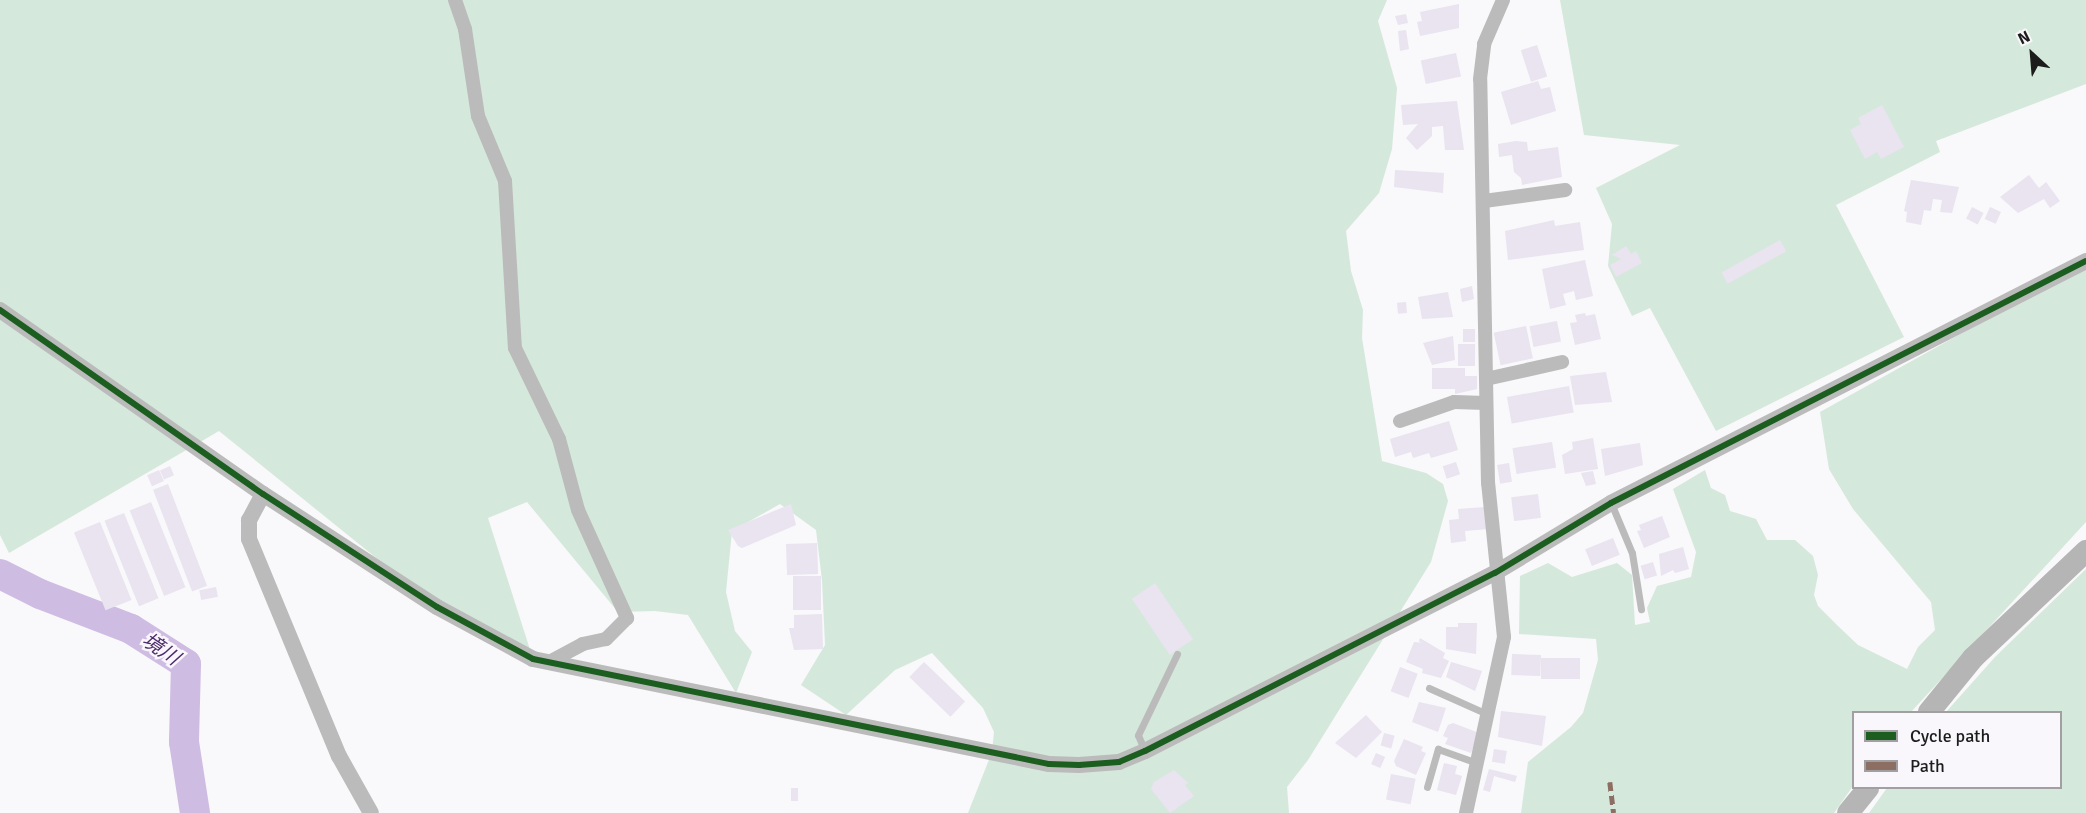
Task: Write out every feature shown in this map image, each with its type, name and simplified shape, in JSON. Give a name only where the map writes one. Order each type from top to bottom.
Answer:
[{"type":"highway","points":[[1930,711],[1973,658],[2086,551]]},
{"type":"highway","points":[[1848,813],[1867,789]]},
{"type":"street","points":[[455,0],[465,29],[478,116],[505,181],[515,348],[559,439],[579,510],[627,618],[606,639],[583,644],[549,662]]},
{"type":"street","points":[[1466,813],[1479,764],[1504,637],[1495,573],[1486,403],[1480,79],[1484,44],[1503,0]]},
{"type":"street","points":[[1484,201],[1565,190]]},
{"type":"street","points":[[0,310],[263,494],[437,607],[533,659],[1049,764],[1119,762],[1145,751],[1495,573],[1611,503],[2086,261]]},
{"type":"street","points":[[1485,379],[1562,362]]},
{"type":"street","points":[[1400,421],[1454,402],[1486,403]]},
{"type":"street","points":[[263,494],[249,520],[249,539],[339,756],[371,813]]},
{"type":"lane","points":[[1611,503],[1632,553],[1641,609]]},
{"type":"lane","points":[[1145,751],[1138,735],[1177,654]]},
{"type":"lane","points":[[1429,688],[1488,714]]},
{"type":"lane","points":[[1427,787],[1438,749],[1479,764]]},
{"type":"green space","points":[[0,0],[1387,0],[1378,21],[1397,88],[1392,149],[1379,193],[1346,231],[1351,271],[1363,310],[1362,338],[1382,461],[1426,473],[1443,484],[1448,501],[1431,562],[1308,760],[1287,787],[1289,813],[968,813],[992,752],[994,732],[983,708],[932,653],[895,670],[846,715],[801,685],[825,645],[822,580],[816,530],[780,504],[732,531],[726,592],[735,631],[752,652],[736,693],[688,615],[655,611],[618,612],[527,502],[488,518],[533,659],[437,607],[219,431],[9,553],[0,535]]},
{"type":"green space","points":[[1560,0],[2086,0],[2086,84],[1936,141],[1940,152],[1836,205],[1904,337],[1716,431],[1650,308],[1632,316],[1608,266],[1612,224],[1596,188],[1680,145],[1584,135]]},
{"type":"green space","points":[[2086,264],[2086,522],[1912,711],[1852,711],[1852,787],[1834,813],[1521,813],[1528,762],[1571,727],[1583,713],[1598,660],[1596,639],[1519,634],[1520,576],[1548,563],[1572,577],[1617,563],[1632,575],[1635,625],[1650,622],[1647,608],[1657,586],[1691,577],[1696,552],[1673,489],[1705,470],[1711,488],[1725,495],[1730,511],[1756,519],[1767,540],[1795,540],[1813,556],[1818,575],[1814,595],[1818,606],[1838,626],[1858,645],[1907,669],[1918,647],[1935,630],[1931,602],[1853,509],[1829,469],[1820,412]]},
{"type":"green space","points":[[2086,569],[2086,813],[1869,813],[1886,789],[2062,789],[2062,711],[1947,711],[1996,656]]},
{"type":"building","points":[[1459,4],[1459,28],[1420,36],[1417,22],[1422,21],[1420,12]]},
{"type":"building","points":[[1406,14],[1408,23],[1398,25],[1395,16]]},
{"type":"building","points":[[1406,30],[1409,49],[1400,51],[1398,31]]},
{"type":"building","points":[[1537,45],[1547,76],[1531,82],[1521,50]]},
{"type":"building","points":[[1456,53],[1461,76],[1426,84],[1421,60]]},
{"type":"building","points":[[1538,81],[1541,89],[1550,87],[1556,111],[1511,125],[1501,92]]},
{"type":"building","points":[[1457,101],[1464,150],[1445,150],[1443,126],[1432,127],[1432,136],[1417,150],[1406,138],[1418,124],[1403,125],[1401,105]]},
{"type":"building","points":[[1882,105],[1904,147],[1881,159],[1877,152],[1865,159],[1850,130],[1861,124],[1858,118]]},
{"type":"building","points":[[1527,142],[1528,151],[1558,147],[1562,177],[1522,185],[1521,178],[1514,172],[1512,155],[1499,157],[1498,144]]},
{"type":"building","points":[[1395,170],[1444,173],[1443,193],[1394,187]]},
{"type":"building","points":[[2029,175],[2039,188],[2046,182],[2060,201],[2050,208],[2044,199],[2018,213],[2000,197]]},
{"type":"building","points":[[1911,180],[1959,187],[1952,213],[1940,212],[1942,200],[1933,199],[1931,211],[1924,210],[1921,225],[1906,222],[1907,212],[1904,211]]},
{"type":"building","points":[[1972,207],[1984,213],[1978,224],[1966,219]]},
{"type":"building","points":[[1990,207],[2001,212],[1996,224],[1985,219]]},
{"type":"building","points":[[1554,220],[1555,226],[1580,222],[1584,250],[1508,260],[1505,231]]},
{"type":"building","points":[[1780,240],[1786,251],[1728,284],[1721,272]]},
{"type":"building","points":[[1626,246],[1631,254],[1636,251],[1642,263],[1616,277],[1610,265],[1621,259],[1612,255]]},
{"type":"building","points":[[1585,260],[1593,296],[1576,300],[1574,291],[1563,294],[1566,305],[1550,309],[1542,269]]},
{"type":"building","points":[[1472,286],[1474,299],[1462,302],[1460,289]]},
{"type":"building","points":[[1448,292],[1453,317],[1422,319],[1418,297]]},
{"type":"building","points":[[1406,302],[1407,313],[1398,314],[1397,303]]},
{"type":"building","points":[[1585,313],[1586,316],[1595,314],[1601,339],[1575,345],[1570,323],[1577,322],[1575,315]]},
{"type":"building","points":[[1557,321],[1561,342],[1534,347],[1530,326]]},
{"type":"building","points":[[1526,326],[1533,358],[1501,365],[1494,333]]},
{"type":"building","points":[[1463,329],[1475,329],[1475,342],[1463,342]]},
{"type":"building","points":[[1453,336],[1455,360],[1432,365],[1423,343]]},
{"type":"building","points":[[1458,344],[1475,344],[1475,366],[1458,366]]},
{"type":"building","points":[[1432,368],[1465,368],[1465,376],[1477,376],[1477,389],[1455,394],[1455,389],[1432,389]]},
{"type":"building","points":[[1606,372],[1612,402],[1575,405],[1570,376]]},
{"type":"building","points":[[1569,386],[1574,413],[1512,424],[1507,397]]},
{"type":"building","points":[[1449,421],[1458,450],[1431,458],[1429,453],[1413,458],[1411,452],[1395,457],[1390,439]]},
{"type":"building","points":[[1593,438],[1598,469],[1565,474],[1562,455],[1573,449],[1572,442]]},
{"type":"building","points":[[1552,442],[1556,468],[1517,474],[1512,448]]},
{"type":"building","points":[[1640,443],[1643,465],[1605,476],[1601,449]]},
{"type":"building","points":[[1456,462],[1460,474],[1447,479],[1443,466]]},
{"type":"building","points":[[1509,463],[1512,482],[1500,484],[1497,465]]},
{"type":"building","points":[[170,466],[174,475],[164,480],[160,470]]},
{"type":"building","points":[[159,470],[164,481],[152,486],[147,475]]},
{"type":"building","points":[[1593,471],[1596,484],[1586,486],[1581,473]]},
{"type":"building","points":[[168,484],[207,586],[192,591],[153,490]]},
{"type":"building","points":[[1538,494],[1541,518],[1514,521],[1511,497]]},
{"type":"building","points":[[151,502],[185,587],[164,596],[130,511]]},
{"type":"building","points":[[791,504],[796,525],[742,548],[738,546],[728,530]]},
{"type":"building","points":[[1486,507],[1488,529],[1465,531],[1466,541],[1451,543],[1449,520],[1459,519],[1458,509]]},
{"type":"building","points":[[124,513],[158,598],[139,606],[105,521]]},
{"type":"building","points":[[1662,516],[1670,537],[1644,548],[1637,531],[1641,530],[1639,525]]},
{"type":"building","points":[[100,522],[131,600],[106,610],[74,532]]},
{"type":"building","points":[[1613,538],[1620,555],[1592,566],[1585,549]]},
{"type":"building","points":[[817,543],[818,574],[787,575],[786,544]]},
{"type":"building","points":[[1683,547],[1689,569],[1675,573],[1673,570],[1661,576],[1659,554]]},
{"type":"building","points":[[1653,562],[1657,575],[1645,579],[1641,566]]},
{"type":"building","points":[[793,576],[821,576],[821,610],[793,610]]},
{"type":"building","points":[[1155,583],[1193,639],[1170,655],[1132,599]]},
{"type":"building","points":[[216,587],[218,597],[201,600],[199,590]]},
{"type":"building","points":[[822,614],[823,649],[794,650],[789,628],[794,628],[794,615]]},
{"type":"building","points":[[1458,623],[1477,623],[1476,654],[1446,649],[1446,627],[1458,627]]},
{"type":"building","points":[[1420,638],[1445,653],[1443,658],[1449,661],[1441,678],[1422,673],[1423,669],[1406,662],[1414,642],[1423,643],[1419,642]]},
{"type":"building","points":[[1512,654],[1541,655],[1540,676],[1511,675]]},
{"type":"building","points":[[1541,658],[1580,658],[1580,679],[1541,679]]},
{"type":"building","points":[[924,662],[965,702],[950,717],[909,677]]},
{"type":"building","points":[[1451,662],[1482,671],[1475,691],[1446,677]]},
{"type":"building","points":[[1400,667],[1418,674],[1408,698],[1391,691]]},
{"type":"building","points":[[1419,702],[1446,708],[1438,732],[1412,722]]},
{"type":"building","points":[[1501,711],[1546,716],[1542,746],[1498,737]]},
{"type":"building","points":[[1366,715],[1382,732],[1356,758],[1335,743]]},
{"type":"building","points":[[1453,723],[1479,733],[1471,753],[1445,744],[1448,738],[1443,736],[1448,725]]},
{"type":"building","points":[[1384,733],[1395,736],[1391,748],[1381,746]]},
{"type":"building","points":[[1404,739],[1423,747],[1421,751],[1426,753],[1416,775],[1396,766],[1394,761]]},
{"type":"building","points":[[1494,749],[1507,751],[1505,764],[1492,762]]},
{"type":"building","points":[[1376,753],[1385,757],[1380,768],[1371,764]]},
{"type":"building","points":[[1444,763],[1457,766],[1455,774],[1462,776],[1456,795],[1437,790]]},
{"type":"building","points":[[1489,769],[1517,776],[1515,782],[1494,776],[1490,792],[1483,790]]},
{"type":"building","points":[[1174,770],[1188,783],[1185,785],[1194,796],[1170,813],[1151,789],[1154,782]]},
{"type":"building","points":[[1391,774],[1416,779],[1411,804],[1386,800]]},
{"type":"building","points":[[791,788],[798,788],[798,801],[791,801]]},
{"type":"waterway","name":"境川","points":[[0,574],[40,594],[131,629],[186,664],[184,742],[195,813]]},
{"type":"marked path","points":[[1610,782],[1614,813]]},
{"type":"cycle path","points":[[0,310],[263,494],[437,607],[533,659],[1049,764],[1079,765],[1119,762],[1145,751],[1495,573],[1611,503],[2086,261]]}]
